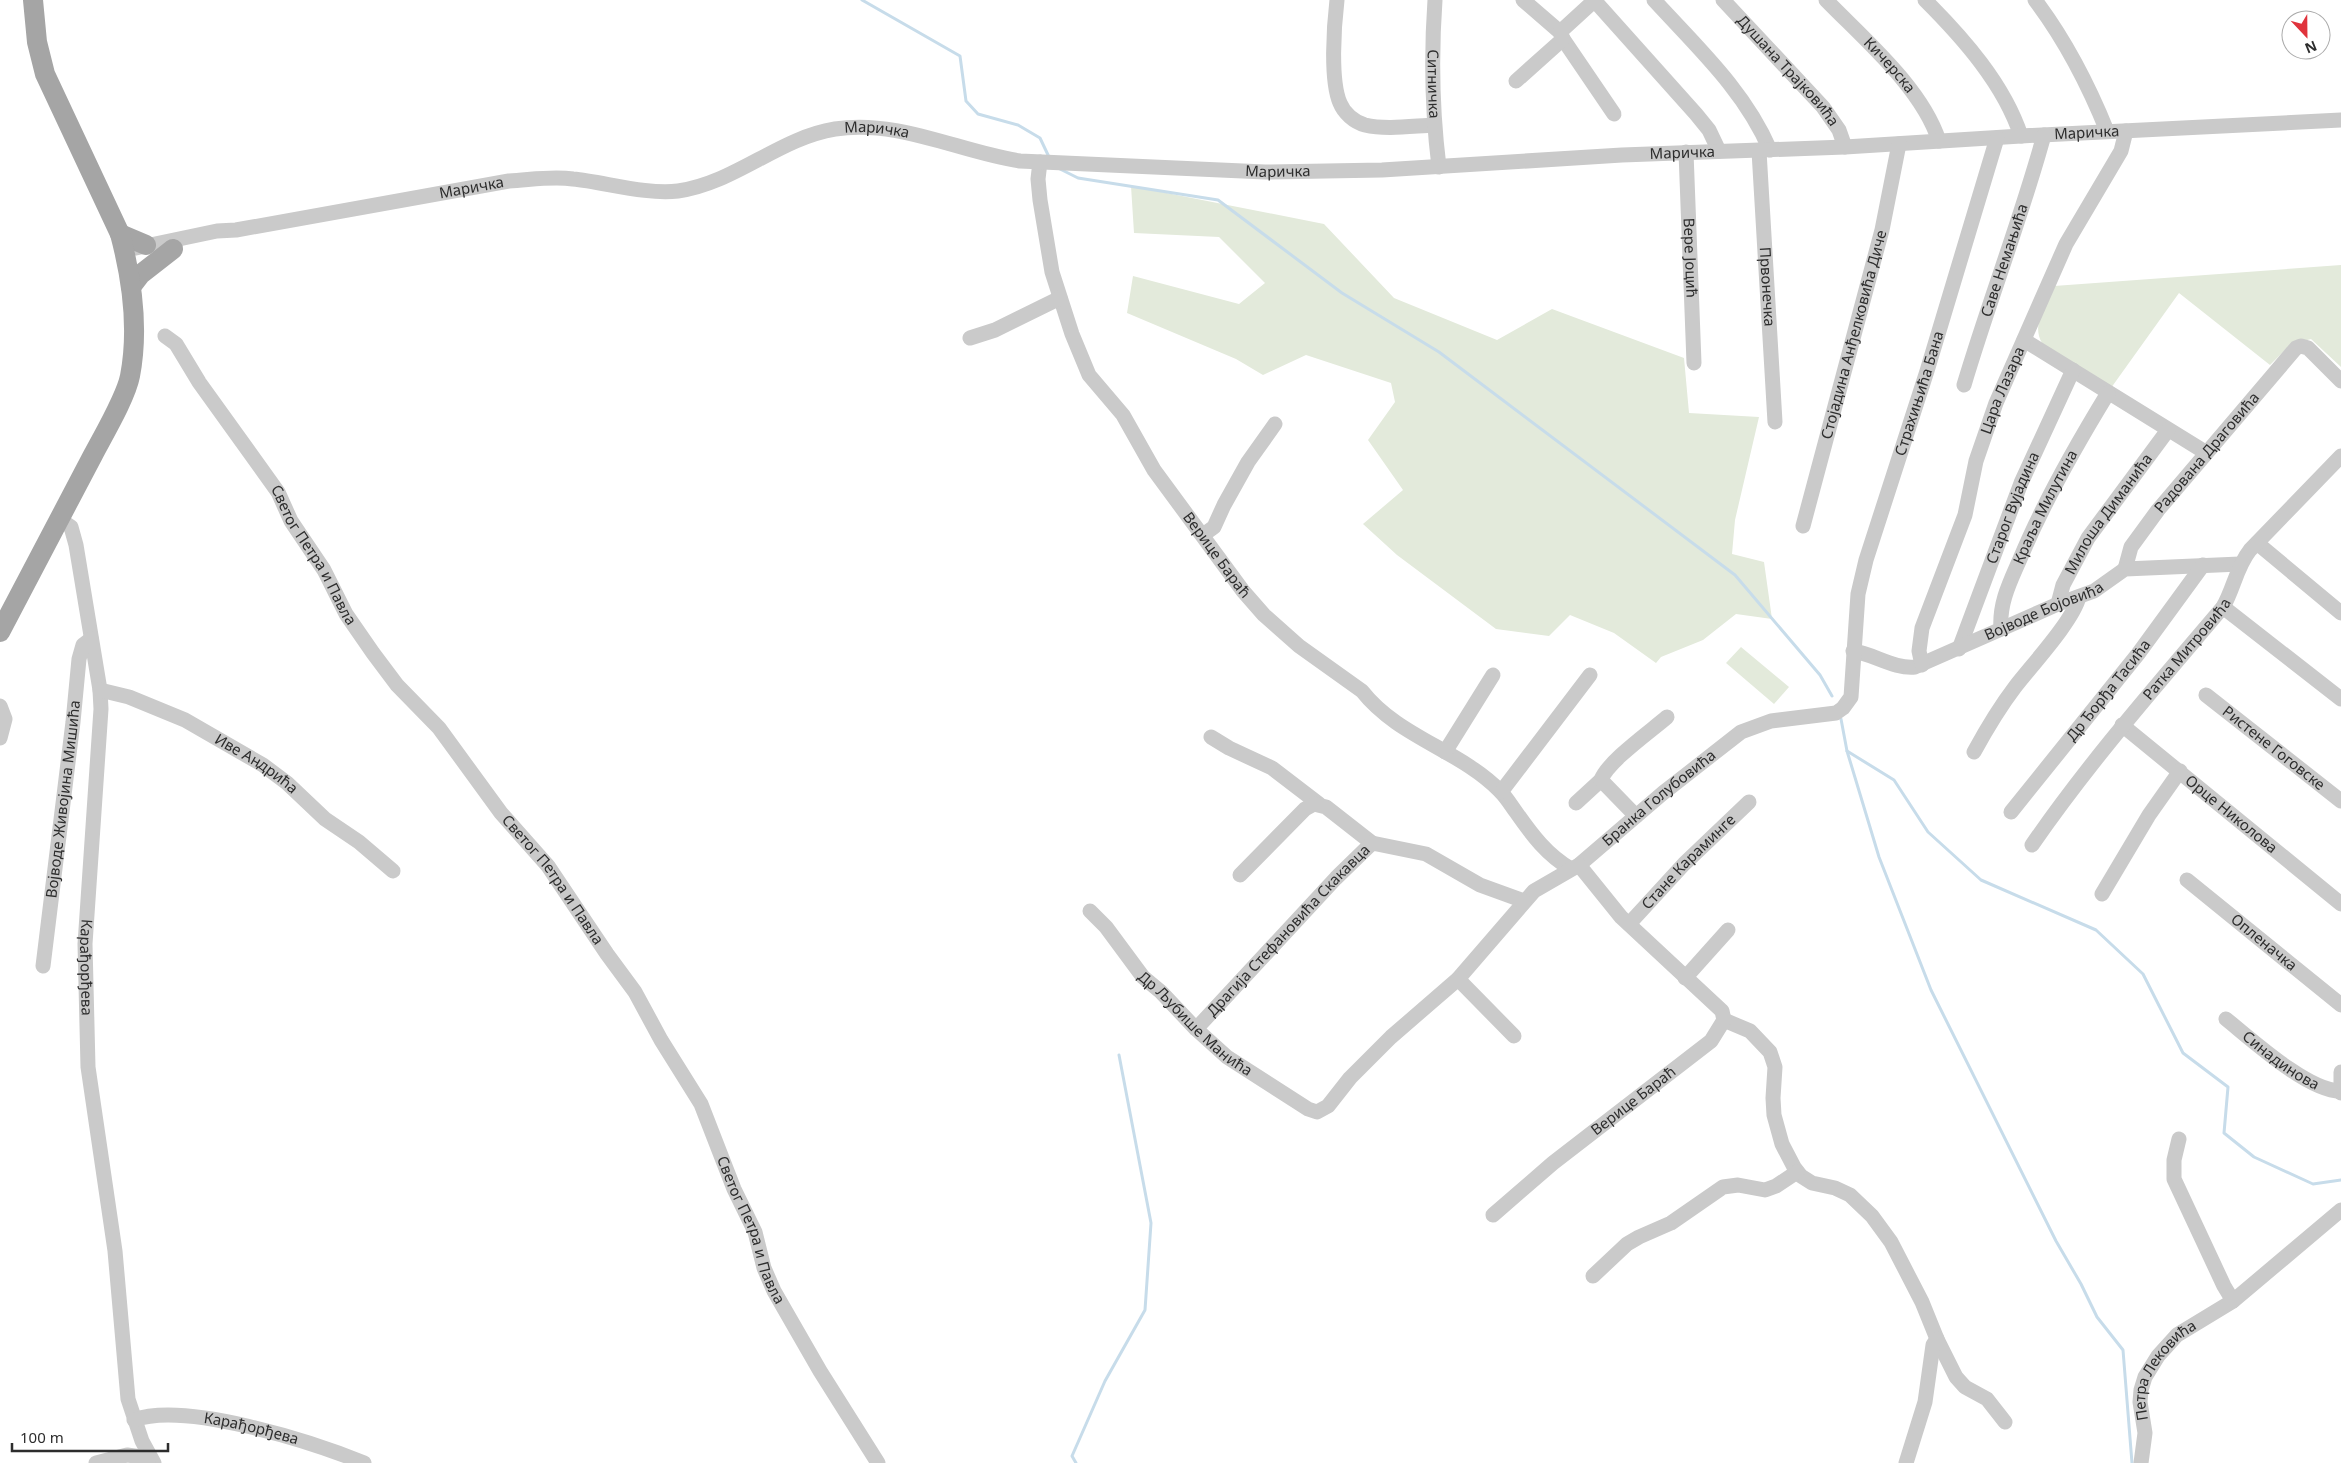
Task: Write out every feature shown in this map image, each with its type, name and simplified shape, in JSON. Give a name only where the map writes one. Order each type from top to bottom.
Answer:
[{"type":"main road","points":[[0,632],[112,417],[130,378],[133,354],[134,311],[131,288],[122,253],[112,237],[110,208],[45,74],[37,42],[33,0]]},
{"type":"main road","points":[[122,253],[146,245]]},
{"type":"main road","points":[[131,288],[148,268],[173,249]]},
{"type":"main road","points":[[112,417],[125,353],[126,311],[122,253]]},
{"type":"street","points":[[1337,0],[1334,33],[1336,83],[1340,102],[1346,114],[1366,125],[1434,125]]},
{"type":"street","name":"Ситничка","points":[[1435,0],[1432,44],[1434,125],[1439,167]]},
{"type":"street","points":[[1523,0],[1561,36],[1614,114]]},
{"type":"street","points":[[1516,81],[1594,0],[1696,114],[1709,130],[1719,151]]},
{"type":"street","points":[[1654,0],[1730,84],[1748,108],[1765,150]]},
{"type":"street","name":"Душана Трајковића","points":[[1723,0],[1822,107],[1839,130],[1845,147]]},
{"type":"street","name":"Кичерска","points":[[1826,0],[1899,76],[1934,126],[1939,141]]},
{"type":"street","points":[[1926,0],[1964,42],[1982,67],[2016,120],[2021,136]]},
{"type":"street","points":[[2035,0],[2069,48],[2090,87],[2107,131]]},
{"type":"street","name":"Маричка","points":[[146,245],[217,231],[236,230],[509,182],[572,178],[663,192],[682,190],[719,179],[800,140],[835,129],[874,128],[898,131],[988,155],[1043,162],[1265,172],[1382,170],[1622,154],[1845,147],[2107,131],[2341,120]]},
{"type":"street","name":"Цара Лазара","points":[[1922,665],[1918,652],[1922,628],[1965,515],[1976,461],[1986,431],[2066,244],[2121,151],[2126,131]]},
{"type":"street","name":"Саве Немањића","points":[[1964,386],[1984,319],[2029,188],[2044,135]]},
{"type":"street","name":"Страхињића Бана","points":[[1852,651],[1858,594],[1873,533],[1928,371],[1997,138]]},
{"type":"street","name":"Стојадина Анђелковића Диче","points":[[1803,526],[1879,239],[1899,144]]},
{"type":"street","name":"Првонечка","points":[[1765,150],[1775,422]]},
{"type":"street","name":"Вере Јоцић","points":[[1686,152],[1694,364]]},
{"type":"street","name":"Верице Бараћ","points":[[1043,162],[1038,179],[1047,250],[1060,298],[1089,375],[1124,415],[1154,470],[1243,591],[1287,636],[1362,691],[1369,700],[1401,726],[1470,768],[1501,792],[1550,856],[1575,867],[1685,978],[1722,1011],[1724,1020],[1722,1026],[1711,1041],[1554,1163],[1492,1215]]},
{"type":"street","name":"Маричка","points":[[122,253],[173,249],[219,240],[236,230]]},
{"type":"street","points":[[970,338],[994,330],[1060,298]]},
{"type":"street","name":"Светог Петра и Павла","points":[[165,336],[176,344],[203,388],[278,492],[291,521],[318,560],[346,614],[373,653],[397,685],[439,728],[501,813],[548,866],[635,992],[661,1040],[702,1104],[734,1189],[755,1232],[764,1268],[774,1291],[820,1371],[878,1463]]},
{"type":"street","points":[[2024,340],[2205,452]]},
{"type":"street","name":"Радована Драговића","points":[[2125,569],[2127,555],[2131,547],[2158,510],[2205,452],[2296,348],[2301,346],[2308,348],[2341,381]]},
{"type":"street","name":"Старог Вујадина","points":[[1959,649],[2021,483],[2073,370]]},
{"type":"street","name":"Краља Милутина","points":[[2001,629],[2001,607],[2033,527],[2069,457],[2108,393]]},
{"type":"street","points":[[1203,535],[1214,527],[1248,462],[1275,424]]},
{"type":"street","name":"Милоша Диманића","points":[[2058,604],[2063,585],[2088,538],[2168,430]]},
{"type":"street","name":"Ратка Митровића","points":[[2032,845],[2077,782],[2122,725],[2223,607],[2231,591],[2240,564],[2257,543],[2341,456]]},
{"type":"street","name":"Карађорђева","points":[[60,519],[67,523],[73,534],[100,690],[101,727],[86,917],[84,984],[88,1066],[115,1252],[128,1399],[142,1442],[152,1460]]},
{"type":"street","points":[[2257,543],[2341,613]]},
{"type":"street","points":[[2125,569],[2240,564]]},
{"type":"street","name":"Др Ђорђа Тасића","points":[[2011,812],[2138,654],[2203,565]]},
{"type":"street","name":"Војводе Бојовића","points":[[1852,651],[1870,654],[1908,668],[1922,665],[2058,604],[2094,591],[2125,569]]},
{"type":"street","points":[[1974,752],[2009,695],[2071,616],[2079,597]]},
{"type":"street","points":[[2223,607],[2341,699]]},
{"type":"street","name":"Војводе Живојина Мишића","points":[[43,966],[79,660],[83,644],[91,639]]},
{"type":"street","name":"Бранка Голубовића","points":[[1320,1111],[1328,1106],[1350,1078],[1385,1042],[1458,979],[1493,940],[1524,901],[1545,884],[1575,867],[1742,732],[1771,721],[1836,714],[1843,708],[1850,697],[1852,651]]},
{"type":"street","points":[[1501,792],[1590,674]]},
{"type":"street","points":[[1445,752],[1493,675]]},
{"type":"street","name":"Иве Андрића","points":[[100,690],[129,697],[185,720],[263,765],[287,783],[325,819],[360,842],[393,871]]},
{"type":"street","name":"Ристене Гоговске","points":[[2206,695],[2341,801]]},
{"type":"street","points":[[0,706],[5,719],[0,738]]},
{"type":"street","points":[[1576,804],[1601,780],[1605,770],[1613,761],[1667,717]]},
{"type":"street","name":"Орце Николова","points":[[2122,725],[2341,904]]},
{"type":"street","points":[[1211,737],[1229,748],[1272,768],[1372,843]]},
{"type":"street","points":[[2102,894],[2149,815],[2180,772]]},
{"type":"street","points":[[1601,780],[1636,816]]},
{"type":"street","name":"Стане Караминге","points":[[1630,924],[1684,864],[1750,802]]},
{"type":"street","points":[[1240,875],[1305,809],[1314,804],[1319,804]]},
{"type":"street","name":"Драгија Стефановића Скакавца","points":[[1196,1029],[1336,878],[1372,843],[1426,854],[1480,885],[1524,901]]},
{"type":"street","name":"Опленачка","points":[[2186,880],[2341,1005]]},
{"type":"street","name":"Др Љубише Манића","points":[[1090,911],[1106,927],[1143,977],[1161,992],[1196,1029],[1227,1057],[1308,1109],[1320,1111]]},
{"type":"street","points":[[1685,978],[1728,930]]},
{"type":"street","points":[[1458,979],[1514,1036]]},
{"type":"street","name":"Синадинова","points":[[2226,1019],[2288,1068],[2320,1086],[2341,1092]]},
{"type":"street","points":[[1724,1020],[1750,1031],[1770,1052],[1775,1067],[1773,1098],[1776,1124],[1787,1156],[1797,1172],[1812,1183],[1835,1188],[1850,1195],[1872,1216],[1891,1242],[1922,1302],[1937,1339],[1960,1382],[1970,1391],[1987,1399],[2005,1422]]},
{"type":"street","points":[[2341,1072],[2341,1092]]},
{"type":"street","points":[[2179,1139],[2174,1160],[2174,1179],[2219,1277],[2233,1301]]},
{"type":"street","points":[[1594,1276],[1638,1237],[1671,1223],[1723,1188],[1738,1185],[1765,1190],[1776,1186],[1797,1172]]},
{"type":"street","name":"Петра Лековића","points":[[2141,1463],[2145,1433],[2140,1402],[2145,1377],[2158,1356],[2178,1335],[2233,1301],[2341,1210]]},
{"type":"street","points":[[1906,1463],[1925,1402],[1933,1344],[1937,1339]]},
{"type":"street","name":"Карађорђева","points":[[134,1420],[158,1414],[206,1418],[286,1438],[364,1463]]},
{"type":"street","points":[[96,1463],[126,1455],[142,1442]]},
{"type":"street","points":[[126,1455],[152,1460]]},
{"type":"green space","points":[[1131,186],[1324,224],[1394,298],[1497,340],[1552,309],[1684,358],[1689,413],[1759,417],[1735,520],[1732,554],[1764,562],[1772,619],[1736,614],[1703,640],[1661,657],[1656,663],[1614,633],[1570,615],[1549,636],[1496,629],[1397,555],[1363,524],[1403,490],[1368,440],[1395,402],[1391,383],[1306,355],[1263,375],[1236,359],[1127,313],[1133,276],[1239,304],[1265,283],[1219,237],[1134,233]]},
{"type":"green space","points":[[2341,265],[2341,367],[2311,339],[2290,345],[2270,365],[2179,293],[2111,388],[2042,343],[2039,336],[2038,329],[2041,314],[2054,286]]},
{"type":"green space","points":[[1741,647],[1789,687],[1774,704],[1726,663]]},
{"type":"waterway","points":[[862,0],[960,56],[966,101],[978,114],[1018,125],[1040,138],[1049,157]]},
{"type":"waterway","points":[[1060,169],[1078,178],[1218,200],[1342,293],[1439,352],[1735,575],[1820,675],[1832,696]]},
{"type":"waterway","points":[[1841,719],[1847,751],[1879,857],[1931,990],[2056,1241],[2081,1284],[2097,1317],[2123,1350],[2132,1463]]},
{"type":"waterway","points":[[1847,751],[1894,780],[1928,832],[1981,880],[2096,930],[2143,974],[2183,1053],[2228,1087],[2224,1133],[2254,1157],[2313,1184],[2341,1180]]},
{"type":"waterway","points":[[1076,1463],[1072,1456],[1105,1381],[1145,1310],[1151,1223],[1119,1055]]}]
